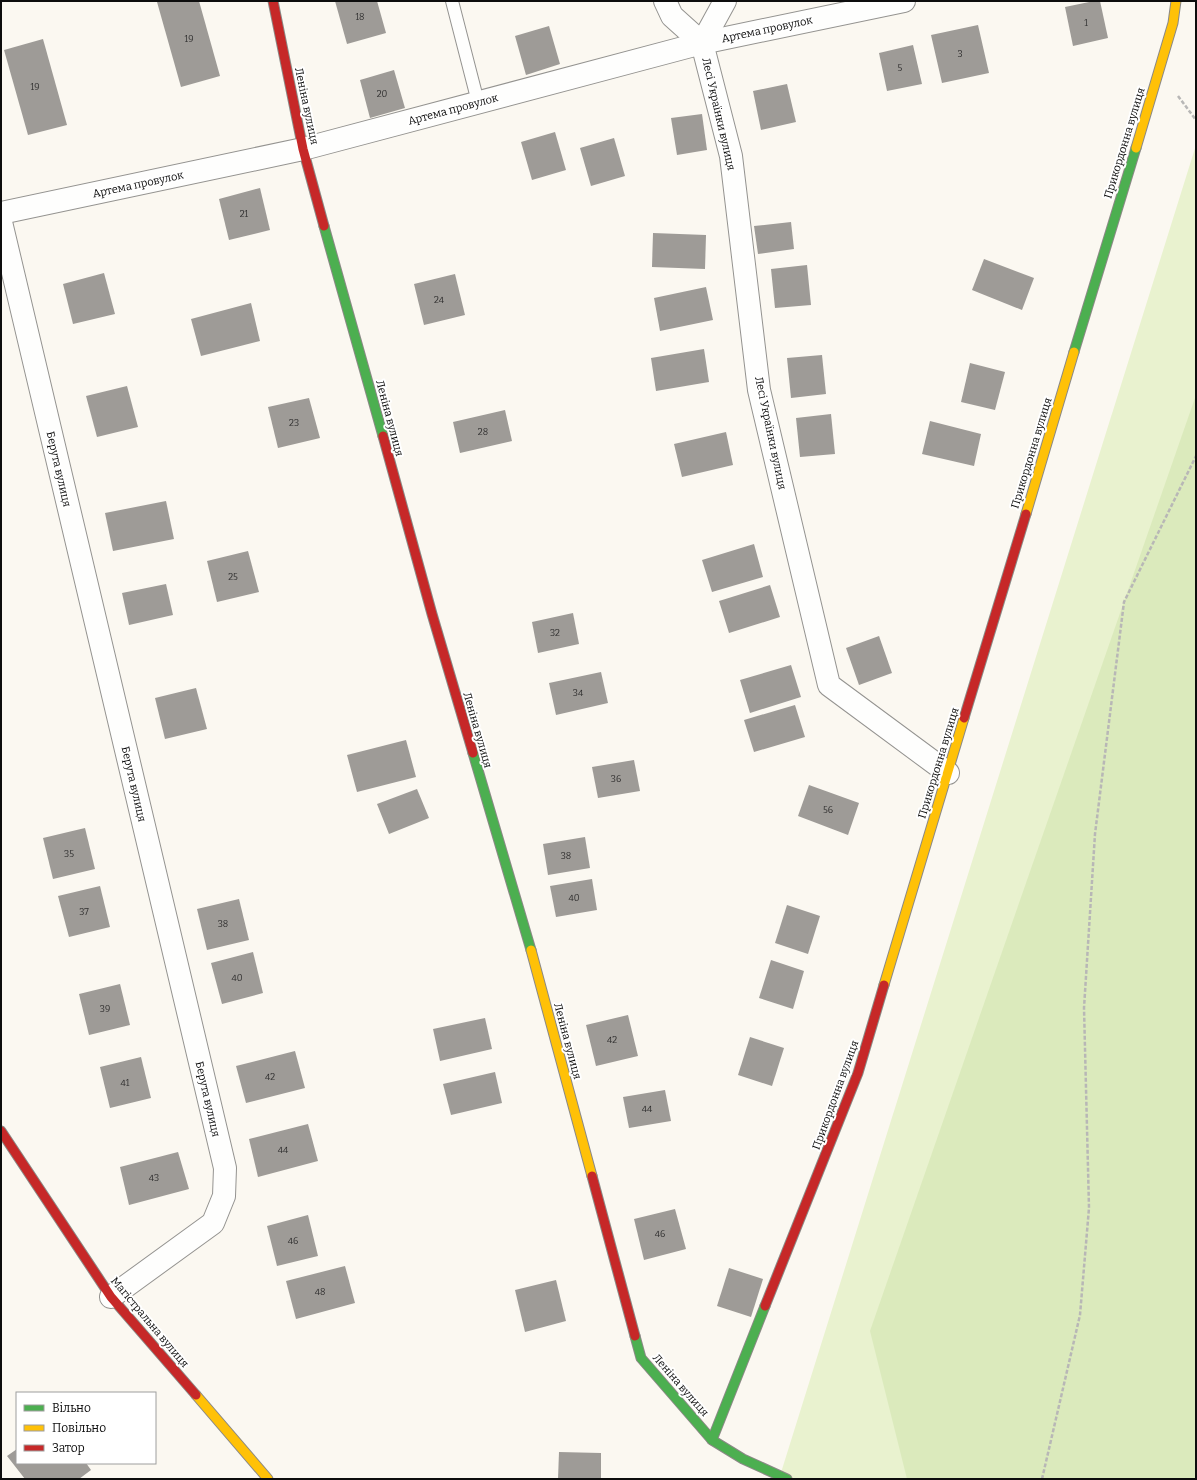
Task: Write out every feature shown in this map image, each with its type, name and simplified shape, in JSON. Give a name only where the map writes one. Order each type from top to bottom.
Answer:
[{"type":"street","name":"Леніна вулиця","points":[[273,1],[304,149],[432,614],[532,954],[641,1358],[712,1440]]},
{"type":"street","name":"Лесі Українки вулиця","points":[[665,1],[672,16],[702,43],[731,156],[759,390],[829,685],[948,773]]},
{"type":"street","points":[[702,43],[725,1]]},
{"type":"street","name":"Артема провулок","points":[[1,213],[304,149],[702,43],[904,1]]},
{"type":"street","name":"Прикордонна вулиця","points":[[712,1440],[858,1073],[1173,23],[1176,1]]},
{"type":"street","name":"Берута вулиця","points":[[1,222],[224,1168],[224,1196],[213,1224],[111,1297]]},
{"type":"street","name":"Магістральна вулиця","points":[[1,1131],[111,1297],[268,1479]]},
{"type":"street","points":[[712,1440],[743,1460],[787,1479]]},
{"type":"lane","points":[[452,1],[478,102]]},
{"type":"path","points":[[1042,1479],[1080,1315],[1089,1208],[1084,1008],[1094,842],[1124,602],[1196,456]]},
{"type":"green space","points":[[1196,145],[1196,1479],[779,1479]]},
{"type":"green space","points":[[1196,395],[1196,1479],[907,1479],[870,1331]]},
{"type":"building","points":[[199,1],[220,76],[181,87],[157,2]]},
{"type":"building","points":[[335,1],[377,1],[386,33],[347,44]]},
{"type":"building","points":[[1100,1],[1108,38],[1073,46],[1065,7]]},
{"type":"building","points":[[978,25],[989,73],[942,83],[931,35]]},
{"type":"building","points":[[549,26],[560,64],[526,75],[515,36]]},
{"type":"building","points":[[43,39],[67,125],[28,135],[4,50]]},
{"type":"building","points":[[913,45],[922,84],[887,91],[879,53]]},
{"type":"building","points":[[394,70],[405,108],[370,118],[360,80]]},
{"type":"building","points":[[787,84],[796,122],[761,130],[753,91]]},
{"type":"building","points":[[702,114],[707,150],[677,155],[671,118]]},
{"type":"building","points":[[555,132],[566,170],[532,180],[521,142]]},
{"type":"building","points":[[614,138],[625,176],[591,186],[580,148]]},
{"type":"building","points":[[260,188],[270,230],[229,240],[219,199]]},
{"type":"building","points":[[791,222],[794,249],[758,254],[754,226]]},
{"type":"building","points":[[653,233],[706,235],[705,269],[652,267]]},
{"type":"building","points":[[984,259],[1034,278],[1022,310],[972,290]]},
{"type":"building","points":[[807,265],[811,305],[775,308],[771,269]]},
{"type":"building","points":[[104,273],[115,314],[73,324],[63,284]]},
{"type":"building","points":[[455,274],[465,315],[424,325],[414,284]]},
{"type":"building","points":[[706,287],[713,320],[660,331],[654,298]]},
{"type":"building","points":[[251,303],[260,341],[201,356],[191,319]]},
{"type":"building","points":[[704,349],[709,382],[656,391],[651,358]]},
{"type":"building","points":[[822,355],[826,394],[791,398],[787,358]]},
{"type":"building","points":[[970,363],[1005,372],[995,410],[961,402]]},
{"type":"building","points":[[127,386],[138,427],[97,437],[86,396]]},
{"type":"building","points":[[309,398],[320,438],[278,448],[268,407]]},
{"type":"building","points":[[505,410],[512,441],[460,453],[453,422]]},
{"type":"building","points":[[831,414],[835,454],[800,457],[796,418]]},
{"type":"building","points":[[930,421],[981,434],[974,466],[922,454]]},
{"type":"building","points":[[726,432],[733,465],[682,477],[674,444]]},
{"type":"building","points":[[166,501],[174,539],[113,551],[105,513]]},
{"type":"building","points":[[754,544],[763,577],[712,592],[702,560]]},
{"type":"building","points":[[248,551],[259,592],[217,602],[207,561]]},
{"type":"building","points":[[166,584],[173,615],[129,625],[122,593]]},
{"type":"building","points":[[770,585],[780,617],[729,633],[719,601]]},
{"type":"building","points":[[573,613],[579,644],[538,653],[532,622]]},
{"type":"building","points":[[879,636],[892,673],[859,685],[846,648]]},
{"type":"building","points":[[791,665],[801,697],[750,713],[740,680]]},
{"type":"building","points":[[601,672],[608,703],[556,715],[549,683]]},
{"type":"building","points":[[196,688],[207,729],[165,739],[155,698]]},
{"type":"building","points":[[795,705],[805,737],[754,752],[744,720]]},
{"type":"building","points":[[406,740],[416,777],[357,792],[347,755]]},
{"type":"building","points":[[634,760],[640,791],[598,798],[592,767]]},
{"type":"building","points":[[809,785],[859,803],[848,835],[798,816]]},
{"type":"building","points":[[417,789],[429,818],[389,834],[377,804]]},
{"type":"building","points":[[85,828],[95,869],[53,879],[43,838]]},
{"type":"building","points":[[585,837],[590,868],[548,875],[543,844]]},
{"type":"building","points":[[592,879],[597,910],[556,917],[550,886]]},
{"type":"building","points":[[100,886],[110,927],[69,937],[58,896]]},
{"type":"building","points":[[239,899],[249,940],[207,950],[197,909]]},
{"type":"building","points":[[787,905],[820,916],[808,954],[775,943]]},
{"type":"building","points":[[253,952],[263,993],[222,1004],[211,963]]},
{"type":"building","points":[[771,960],[804,971],[793,1009],[759,998]]},
{"type":"building","points":[[120,984],[130,1025],[89,1035],[79,994]]},
{"type":"building","points":[[628,1015],[638,1056],[596,1066],[586,1025]]},
{"type":"building","points":[[485,1018],[492,1049],[440,1061],[433,1029]]},
{"type":"building","points":[[750,1037],[784,1048],[772,1086],[738,1075]]},
{"type":"building","points":[[295,1051],[305,1088],[246,1103],[236,1066]]},
{"type":"building","points":[[141,1057],[151,1098],[110,1108],[100,1067]]},
{"type":"building","points":[[495,1072],[502,1103],[451,1115],[443,1084]]},
{"type":"building","points":[[665,1090],[671,1121],[629,1128],[623,1097]]},
{"type":"building","points":[[308,1124],[318,1161],[258,1177],[249,1139]]},
{"type":"building","points":[[178,1152],[189,1189],[129,1205],[120,1167]]},
{"type":"building","points":[[675,1209],[686,1249],[644,1260],[634,1219]]},
{"type":"building","points":[[308,1215],[318,1256],[277,1266],[267,1226]]},
{"type":"building","points":[[345,1266],[355,1303],[296,1319],[286,1281]]},
{"type":"building","points":[[729,1268],[763,1279],[751,1317],[717,1306]]},
{"type":"building","points":[[556,1280],[566,1321],[525,1332],[515,1290]]},
{"type":"building","points":[[16,1450],[16,1464],[87,1464],[91,1470],[79,1479],[25,1479],[7,1456]]},
{"type":"building","points":[[559,1452],[601,1453],[601,1479],[558,1479]]},
{"type":"traffic: fast","points":[[1074,352],[1136,148]]},
{"type":"traffic: fast","points":[[324,226],[383,436]]},
{"type":"traffic: fast","points":[[473,753],[531,950]]},
{"type":"traffic: fast","points":[[765,1306],[712,1440],[743,1459],[787,1479]]},
{"type":"traffic: fast","points":[[635,1336],[641,1358],[712,1440]]},
{"type":"traffic: slow","points":[[1136,148],[1173,23],[1176,1]]},
{"type":"traffic: slow","points":[[1026,514],[1074,352]]},
{"type":"traffic: slow","points":[[884,985],[964,718]]},
{"type":"traffic: slow","points":[[531,950],[592,1176]]},
{"type":"traffic: slow","points":[[196,1395],[268,1479]]},
{"type":"traffic: jam","points":[[273,1],[303,149],[324,226]]},
{"type":"traffic: jam","points":[[383,436],[432,614],[473,753]]},
{"type":"traffic: jam","points":[[964,718],[1026,514]]},
{"type":"traffic: jam","points":[[765,1306],[858,1073],[884,985]]},
{"type":"traffic: jam","points":[[1,1131],[111,1297],[196,1395]]},
{"type":"traffic: jam","points":[[592,1176],[635,1336]]}]
